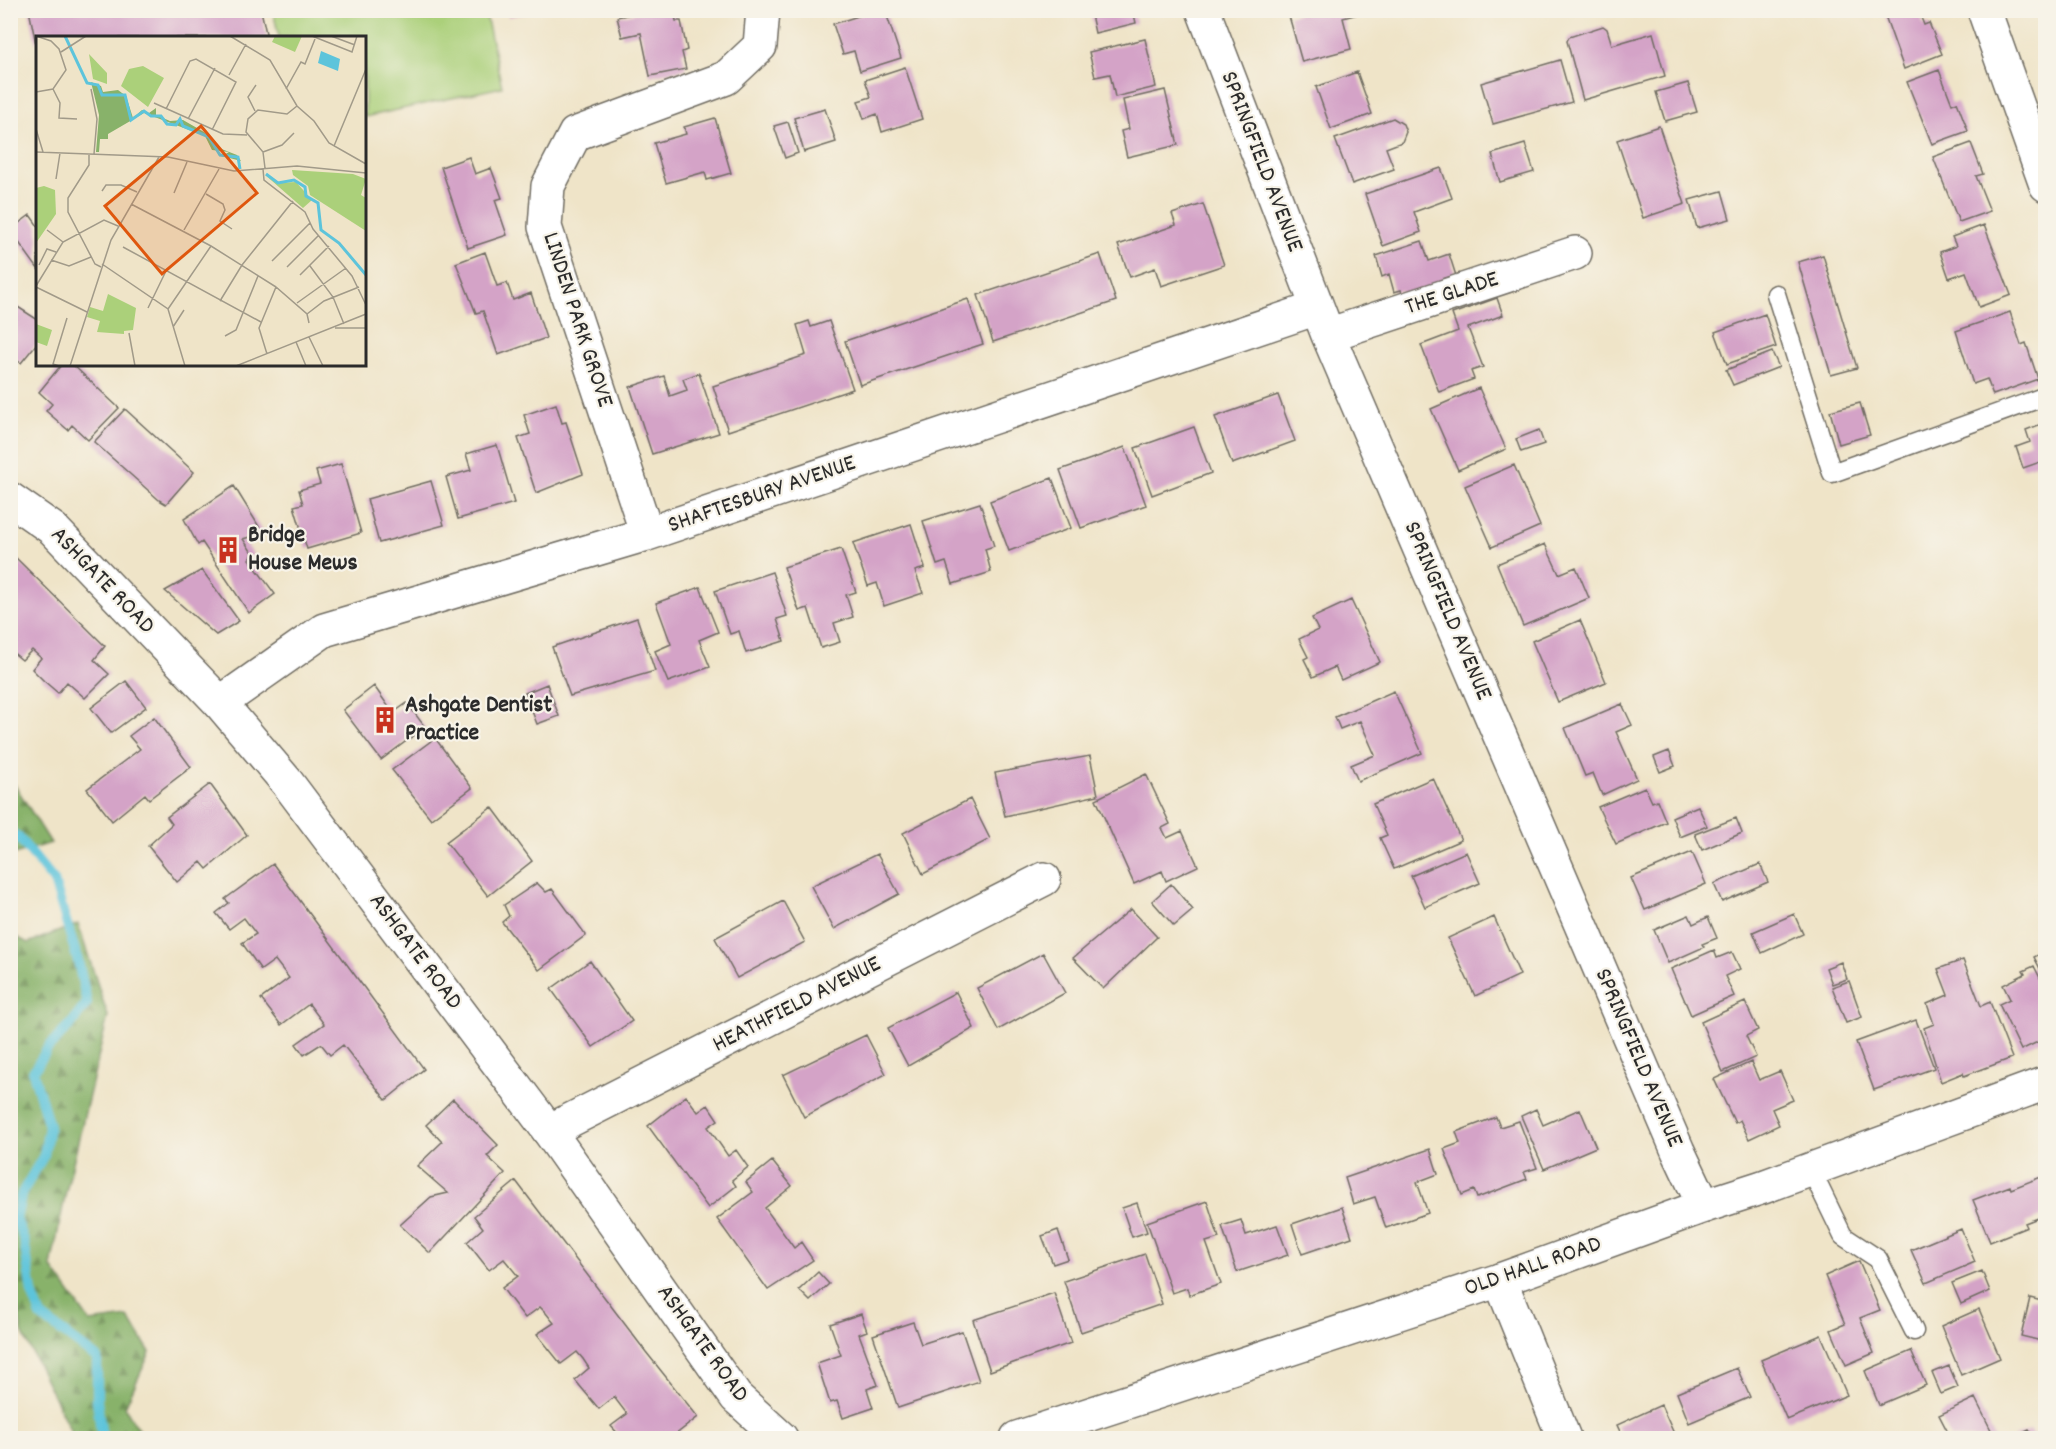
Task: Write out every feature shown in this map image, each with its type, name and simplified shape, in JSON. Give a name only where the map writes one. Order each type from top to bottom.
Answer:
[{"type":"street","name":"LINDEN PARK GROVE","points":[[647,534],[544,227],[548,186],[575,134],[726,78],[760,46],[763,10]]},
{"type":"street","name":"SPRINGFIELD AVENUE","points":[[1203,10],[1323,322],[1678,1151],[1704,1206]]},
{"type":"street","points":[[1984,10],[2046,185]]},
{"type":"street","name":"THE GLADE","points":[[1323,322],[1575,253]]},
{"type":"street","name":"SHAFTESBURY AVENUE","points":[[220,703],[324,630],[647,534],[1323,322]]},
{"type":"street","name":"ASHGATE ROAD","points":[[10,499],[53,529],[220,703],[286,781],[549,1131],[736,1397],[781,1438]]},
{"type":"street","name":"HEATHFIELD AVENUE","points":[[549,1131],[1044,879]]},
{"type":"street","name":"OLD HALL ROAD","points":[[1017,1438],[1500,1280],[1811,1170],[2046,1083]]},
{"type":"street","points":[[1500,1280],[1564,1438]]},
{"type":"lane","points":[[1776,294],[1832,473],[2046,396]]},
{"type":"lane","points":[[1811,1170],[1843,1236],[1878,1259],[1914,1331]]},
{"type":"green space","points":[[273,11],[485,11],[502,87],[366,117],[366,36],[279,36]]},
{"type":"green space","points":[[11,779],[51,843],[11,855]]},
{"type":"green space","points":[[78,924],[108,1016],[66,1192],[51,1266],[90,1322],[128,1317],[150,1352],[125,1407],[143,1438],[74,1438],[22,1332],[11,1276],[11,934],[28,943]]},
{"type":"building","points":[[29,10],[261,10],[267,36],[36,36],[36,44]]},
{"type":"building","points":[[507,10],[534,10],[534,12],[508,17]]},
{"type":"building","points":[[650,10],[674,10],[676,21],[681,21],[687,50],[682,52],[686,69],[650,76],[641,33],[622,37],[617,17]]},
{"type":"building","points":[[877,10],[885,10],[901,58],[860,71],[854,51],[843,54],[833,24]]},
{"type":"building","points":[[1090,10],[1133,10],[1136,23],[1095,33]]},
{"type":"building","points":[[1311,10],[1369,11],[1343,18],[1351,49],[1302,62],[1289,16]]},
{"type":"building","points":[[1883,10],[1918,10],[1924,25],[1929,23],[1942,54],[1904,69]]},
{"type":"building","points":[[1603,26],[1607,29],[1612,45],[1653,33],[1665,76],[1583,100],[1567,41],[1569,37]]},
{"type":"building","points":[[1145,39],[1156,87],[1115,97],[1110,74],[1095,77],[1089,52]]},
{"type":"building","points":[[1560,60],[1572,102],[1493,124],[1481,83]]},
{"type":"building","points":[[905,67],[922,119],[882,132],[877,114],[864,119],[858,101],[871,97],[865,80]]},
{"type":"building","points":[[1939,70],[1952,104],[1957,102],[1968,131],[1932,144],[1907,82]]},
{"type":"building","points":[[1357,72],[1372,114],[1331,129],[1316,87]]},
{"type":"building","points":[[1688,83],[1697,112],[1665,121],[1656,92]]},
{"type":"building","points":[[1165,90],[1178,145],[1127,157],[1121,131],[1129,129],[1123,100]]},
{"type":"building","points":[[825,109],[836,142],[804,152],[794,118]]},
{"type":"building","points":[[715,118],[731,173],[707,180],[705,172],[666,183],[654,143],[686,134],[684,127]]},
{"type":"building","points":[[1393,118],[1403,124],[1406,132],[1402,142],[1386,148],[1394,169],[1352,184],[1335,139]]},
{"type":"building","points":[[788,122],[798,153],[785,158],[774,126]]},
{"type":"building","points":[[1659,126],[1685,204],[1643,218],[1617,140]]},
{"type":"building","points":[[1971,143],[1983,174],[1976,176],[1990,211],[1959,222],[1933,157]]},
{"type":"building","points":[[1525,144],[1534,172],[1500,182],[1492,154]]},
{"type":"building","points":[[469,157],[475,174],[491,168],[502,198],[495,200],[507,235],[468,248],[441,167]]},
{"type":"building","points":[[1441,168],[1452,198],[1414,212],[1421,232],[1383,246],[1365,194]]},
{"type":"building","points":[[1722,191],[1730,219],[1697,228],[1689,200]]},
{"type":"building","points":[[1203,204],[1224,265],[1161,286],[1155,268],[1130,277],[1118,245],[1176,225],[1172,214]]},
{"type":"building","points":[[30,215],[36,223],[36,266],[10,230]]},
{"type":"building","points":[[1984,225],[2011,295],[1979,307],[1966,272],[1949,278],[1940,252],[1956,246],[1952,237]]},
{"type":"building","points":[[1422,241],[1429,261],[1449,254],[1458,282],[1404,299],[1401,290],[1394,292],[1389,274],[1382,277],[1376,256]]},
{"type":"building","points":[[485,252],[497,286],[507,283],[513,300],[531,293],[546,338],[498,355],[483,311],[476,313],[456,263]]},
{"type":"building","points":[[1100,254],[1116,301],[993,342],[978,295]]},
{"type":"building","points":[[1823,255],[1857,368],[1831,375],[1798,262]]},
{"type":"building","points":[[1497,298],[1503,315],[1468,328],[1483,367],[1471,371],[1474,379],[1439,392],[1421,345],[1458,331],[1452,314]]},
{"type":"building","points":[[968,299],[983,344],[860,385],[845,341]]},
{"type":"building","points":[[10,302],[36,319],[36,344],[21,363],[15,359],[10,367]]},
{"type":"building","points":[[2010,312],[2021,345],[2026,343],[2038,379],[1993,395],[1987,379],[1973,384],[1956,331]]},
{"type":"building","points":[[1765,314],[1776,347],[1727,364],[1715,332]]},
{"type":"building","points":[[809,321],[811,327],[829,321],[853,389],[728,431],[713,386],[806,355],[797,325]]},
{"type":"building","points":[[1772,352],[1779,367],[1733,385],[1726,370]]},
{"type":"building","points":[[60,366],[74,366],[119,408],[88,440],[72,425],[68,430],[46,411],[52,404],[39,392]]},
{"type":"building","points":[[699,373],[719,433],[652,454],[630,387],[664,376],[670,396],[687,390],[683,379]]},
{"type":"building","points":[[1479,388],[1506,449],[1458,470],[1431,409]]},
{"type":"building","points":[[1278,395],[1295,441],[1232,464],[1215,417]]},
{"type":"building","points":[[1860,403],[1870,435],[1839,444],[1830,411]]},
{"type":"building","points":[[556,404],[562,423],[566,422],[583,474],[536,493],[518,438],[530,434],[524,415]]},
{"type":"building","points":[[125,409],[194,472],[166,504],[94,442]]},
{"type":"building","points":[[2046,422],[2046,460],[2023,468],[2016,447],[2030,442],[2026,430]]},
{"type":"building","points":[[1194,427],[1211,473],[1152,495],[1135,448]]},
{"type":"building","points":[[1539,430],[1544,444],[1521,452],[1516,439]]},
{"type":"building","points":[[497,445],[514,503],[458,519],[446,477],[471,470],[466,454]]},
{"type":"building","points":[[1125,447],[1146,505],[1081,528],[1060,470]]},
{"type":"building","points":[[341,464],[361,533],[307,549],[294,506],[303,504],[299,490],[320,484],[316,471]]},
{"type":"building","points":[[1514,465],[1540,526],[1492,547],[1465,486]]},
{"type":"building","points":[[1052,478],[1071,528],[1009,551],[990,501]]},
{"type":"building","points":[[431,481],[444,525],[379,543],[367,499]]},
{"type":"building","name":"Bridge House Mews","points":[[234,486],[263,533],[243,539],[253,554],[249,559],[275,594],[249,613],[202,542],[198,545],[184,519]]},
{"type":"building","points":[[980,503],[994,546],[985,549],[991,572],[953,584],[946,562],[937,565],[923,521]]},
{"type":"building","points":[[911,524],[925,568],[915,571],[923,593],[884,606],[877,583],[868,586],[853,543]]},
{"type":"building","points":[[1545,544],[1559,574],[1576,567],[1589,598],[1523,626],[1497,564]]},
{"type":"building","points":[[841,549],[856,592],[846,595],[853,617],[834,623],[840,642],[821,648],[808,608],[799,611],[784,567]]},
{"type":"building","points":[[10,552],[105,646],[94,660],[109,674],[85,698],[67,682],[58,693],[44,681],[32,669],[41,658],[32,650],[22,660],[10,650]]},
{"type":"building","points":[[202,570],[239,621],[216,635],[165,591]]},
{"type":"building","points":[[772,572],[787,616],[777,619],[784,641],[746,653],[739,631],[730,634],[715,591]]},
{"type":"building","points":[[700,587],[718,632],[699,640],[710,667],[668,682],[655,651],[671,644],[656,603]]},
{"type":"building","points":[[1351,600],[1380,662],[1341,680],[1335,667],[1313,677],[1304,659],[1308,657],[1299,639],[1318,630],[1312,618]]},
{"type":"building","points":[[637,618],[655,671],[570,696],[552,647]]},
{"type":"building","points":[[1580,620],[1606,682],[1558,702],[1532,641]]},
{"type":"building","points":[[126,681],[146,707],[111,733],[91,708]]},
{"type":"building","points":[[547,684],[559,716],[537,724],[525,693]]},
{"type":"building","name":"Ashgate Dentist Practice","points":[[374,686],[393,713],[407,703],[425,727],[381,760],[343,710]]},
{"type":"building","points":[[1394,691],[1422,753],[1358,781],[1351,765],[1375,755],[1360,721],[1340,729],[1335,717]]},
{"type":"building","points":[[1622,704],[1632,725],[1616,732],[1637,779],[1602,795],[1593,773],[1585,776],[1565,728]]},
{"type":"building","points":[[154,717],[191,767],[149,799],[145,794],[112,821],[87,789],[140,749],[129,736]]},
{"type":"building","points":[[435,738],[472,788],[431,819],[392,770]]},
{"type":"building","points":[[1669,751],[1675,766],[1660,772],[1654,757]]},
{"type":"building","points":[[1090,756],[1098,795],[1005,816],[995,773]]},
{"type":"building","points":[[1146,774],[1170,824],[1162,828],[1167,838],[1182,831],[1198,866],[1166,881],[1162,871],[1134,884],[1096,799]]},
{"type":"building","points":[[1433,778],[1461,840],[1394,869],[1380,838],[1387,835],[1373,804]]},
{"type":"building","points":[[210,784],[247,835],[207,869],[201,862],[177,882],[148,846],[172,824],[167,817]]},
{"type":"building","points":[[1645,787],[1652,802],[1657,800],[1666,822],[1616,844],[1598,807]]},
{"type":"building","points":[[970,799],[990,839],[923,874],[903,833]]},
{"type":"building","points":[[1698,806],[1707,826],[1680,837],[1672,817]]},
{"type":"building","points":[[492,807],[532,861],[488,896],[446,842]]},
{"type":"building","points":[[1736,818],[1742,833],[1702,850],[1695,834]]},
{"type":"building","points":[[1466,852],[1480,883],[1425,907],[1411,876]]},
{"type":"building","points":[[1692,852],[1706,884],[1645,910],[1631,878]]},
{"type":"building","points":[[877,854],[899,894],[834,929],[811,886]]},
{"type":"building","points":[[273,864],[424,1069],[386,1100],[343,1045],[330,1055],[321,1044],[304,1055],[296,1044],[324,1024],[309,1004],[281,1025],[261,999],[289,978],[275,960],[261,970],[242,943],[256,934],[244,918],[229,929],[216,913],[229,903],[225,899]]},
{"type":"building","points":[[1760,864],[1768,882],[1722,902],[1714,884]]},
{"type":"building","points":[[537,883],[546,892],[552,889],[586,935],[539,970],[502,922],[509,916],[504,905]]},
{"type":"building","points":[[1171,884],[1193,910],[1174,926],[1152,901]]},
{"type":"building","points":[[783,901],[805,942],[737,978],[715,938]]},
{"type":"building","points":[[1131,909],[1157,937],[1103,989],[1073,958]]},
{"type":"building","points":[[1794,914],[1803,934],[1762,953],[1753,932]]},
{"type":"building","points":[[1689,915],[1693,924],[1708,917],[1717,938],[1702,944],[1704,947],[1668,963],[1654,930]]},
{"type":"building","points":[[1494,917],[1520,975],[1475,996],[1448,938]]},
{"type":"building","points":[[1714,950],[1717,958],[1732,952],[1740,969],[1725,976],[1734,996],[1691,1015],[1671,969]]},
{"type":"building","points":[[2046,951],[2046,980],[2034,957]]},
{"type":"building","points":[[1043,953],[1065,993],[998,1030],[977,988]]},
{"type":"building","points":[[1963,960],[1981,1006],[1990,1002],[2012,1058],[1941,1082],[1924,1028],[1934,1024],[1927,1004],[1948,995],[1938,969]]},
{"type":"building","points":[[590,961],[632,1021],[593,1047],[551,989]]},
{"type":"building","points":[[1841,962],[1847,979],[1832,984],[1826,968]]},
{"type":"building","points":[[2034,966],[2046,990],[2046,1038],[2021,1050],[1999,1004],[2010,999],[2003,985],[2025,974],[2023,971]]},
{"type":"building","points":[[1849,981],[1862,1017],[1846,1023],[1832,987]]},
{"type":"building","points":[[956,992],[974,1028],[908,1066],[888,1028]]},
{"type":"building","points":[[1745,1002],[1758,1030],[1746,1036],[1756,1057],[1723,1072],[1701,1022]]},
{"type":"building","points":[[1916,1020],[1934,1068],[1874,1090],[1856,1042]]},
{"type":"building","points":[[866,1035],[886,1074],[804,1117],[783,1075]]},
{"type":"building","points":[[1751,1062],[1759,1080],[1780,1071],[1793,1100],[1772,1109],[1779,1125],[1749,1139],[1740,1120],[1735,1123],[1714,1079]]},
{"type":"building","points":[[686,1096],[698,1112],[708,1105],[718,1120],[708,1127],[728,1156],[736,1150],[748,1167],[732,1180],[736,1186],[708,1208],[648,1126]]},
{"type":"building","points":[[453,1099],[498,1145],[487,1156],[505,1173],[430,1253],[400,1225],[431,1197],[448,1193],[417,1166],[442,1142],[426,1125]]},
{"type":"building","points":[[1536,1109],[1543,1125],[1580,1109],[1596,1147],[1544,1169],[1521,1116]]},
{"type":"building","points":[[1496,1117],[1500,1127],[1519,1121],[1537,1168],[1524,1172],[1527,1179],[1477,1198],[1474,1190],[1462,1195],[1444,1149],[1460,1143],[1456,1132]]},
{"type":"building","points":[[1430,1149],[1438,1174],[1417,1182],[1428,1213],[1386,1228],[1375,1197],[1353,1204],[1345,1178]]},
{"type":"building","points":[[772,1161],[792,1186],[765,1208],[794,1248],[801,1242],[813,1260],[768,1290],[717,1219],[753,1192],[746,1182]]},
{"type":"building","points":[[2046,1175],[2046,1215],[2025,1223],[2027,1227],[1990,1242],[1973,1200],[2010,1186],[2011,1189]]},
{"type":"building","points":[[516,1181],[698,1417],[671,1438],[622,1438],[611,1426],[627,1414],[614,1397],[599,1409],[575,1380],[589,1368],[583,1359],[577,1352],[561,1364],[537,1334],[554,1323],[540,1307],[525,1318],[502,1288],[518,1276],[504,1259],[489,1270],[467,1242],[483,1228],[474,1216]]},
{"type":"building","points":[[1207,1201],[1219,1238],[1206,1242],[1221,1284],[1189,1295],[1187,1288],[1172,1293],[1147,1222]]},
{"type":"building","points":[[1137,1203],[1147,1232],[1132,1237],[1122,1208]]},
{"type":"building","points":[[1342,1207],[1352,1237],[1302,1254],[1292,1224]]},
{"type":"building","points":[[1241,1220],[1246,1235],[1277,1225],[1288,1255],[1237,1272],[1222,1226]]},
{"type":"building","points":[[1961,1229],[1975,1262],[1926,1283],[1911,1250]]},
{"type":"building","points":[[1058,1230],[1068,1259],[1053,1264],[1042,1236]]},
{"type":"building","points":[[1145,1254],[1162,1304],[1081,1332],[1064,1281]]},
{"type":"building","points":[[1859,1261],[1880,1310],[1860,1318],[1874,1353],[1846,1365],[1831,1330],[1845,1324],[1825,1276]]},
{"type":"building","points":[[1982,1271],[1990,1291],[1961,1304],[1952,1283]]},
{"type":"building","points":[[818,1272],[829,1284],[810,1301],[799,1290]]},
{"type":"building","points":[[1054,1293],[1071,1343],[990,1371],[973,1320]]},
{"type":"building","points":[[2030,1298],[2046,1302],[2046,1342],[2021,1336]]},
{"type":"building","points":[[1979,1309],[2000,1358],[1961,1375],[1941,1326]]},
{"type":"building","points":[[861,1314],[867,1331],[859,1334],[878,1385],[867,1389],[873,1408],[843,1418],[837,1401],[830,1403],[817,1363],[841,1355],[830,1324]]},
{"type":"building","points":[[913,1322],[921,1344],[962,1331],[979,1381],[898,1408],[873,1335]]},
{"type":"building","points":[[1821,1335],[1847,1395],[1787,1420],[1761,1360]]},
{"type":"building","points":[[1911,1351],[1926,1385],[1879,1405],[1865,1371]]},
{"type":"building","points":[[1949,1366],[1958,1387],[1941,1394],[1932,1373]]},
{"type":"building","points":[[1737,1368],[1750,1397],[1689,1423],[1677,1393]]},
{"type":"building","points":[[1975,1398],[1995,1438],[1951,1438],[1939,1415]]},
{"type":"building","points":[[1661,1405],[1676,1438],[1623,1438],[1617,1425]]},
{"type":"building","points":[[2029,1430],[2034,1438],[2012,1438]]},
{"type":"waterway","points":[[10,833],[18,837],[54,881],[78,961],[87,1003],[48,1048],[33,1072],[49,1126],[44,1155],[22,1193],[16,1219],[24,1240],[32,1293],[41,1316],[97,1358],[97,1401],[102,1438]]},
{"type":"place","name":"Bridge House Mews","points":[[228,550]]},
{"type":"place","name":"Ashgate Dentist Practice","points":[[385,720]]}]
